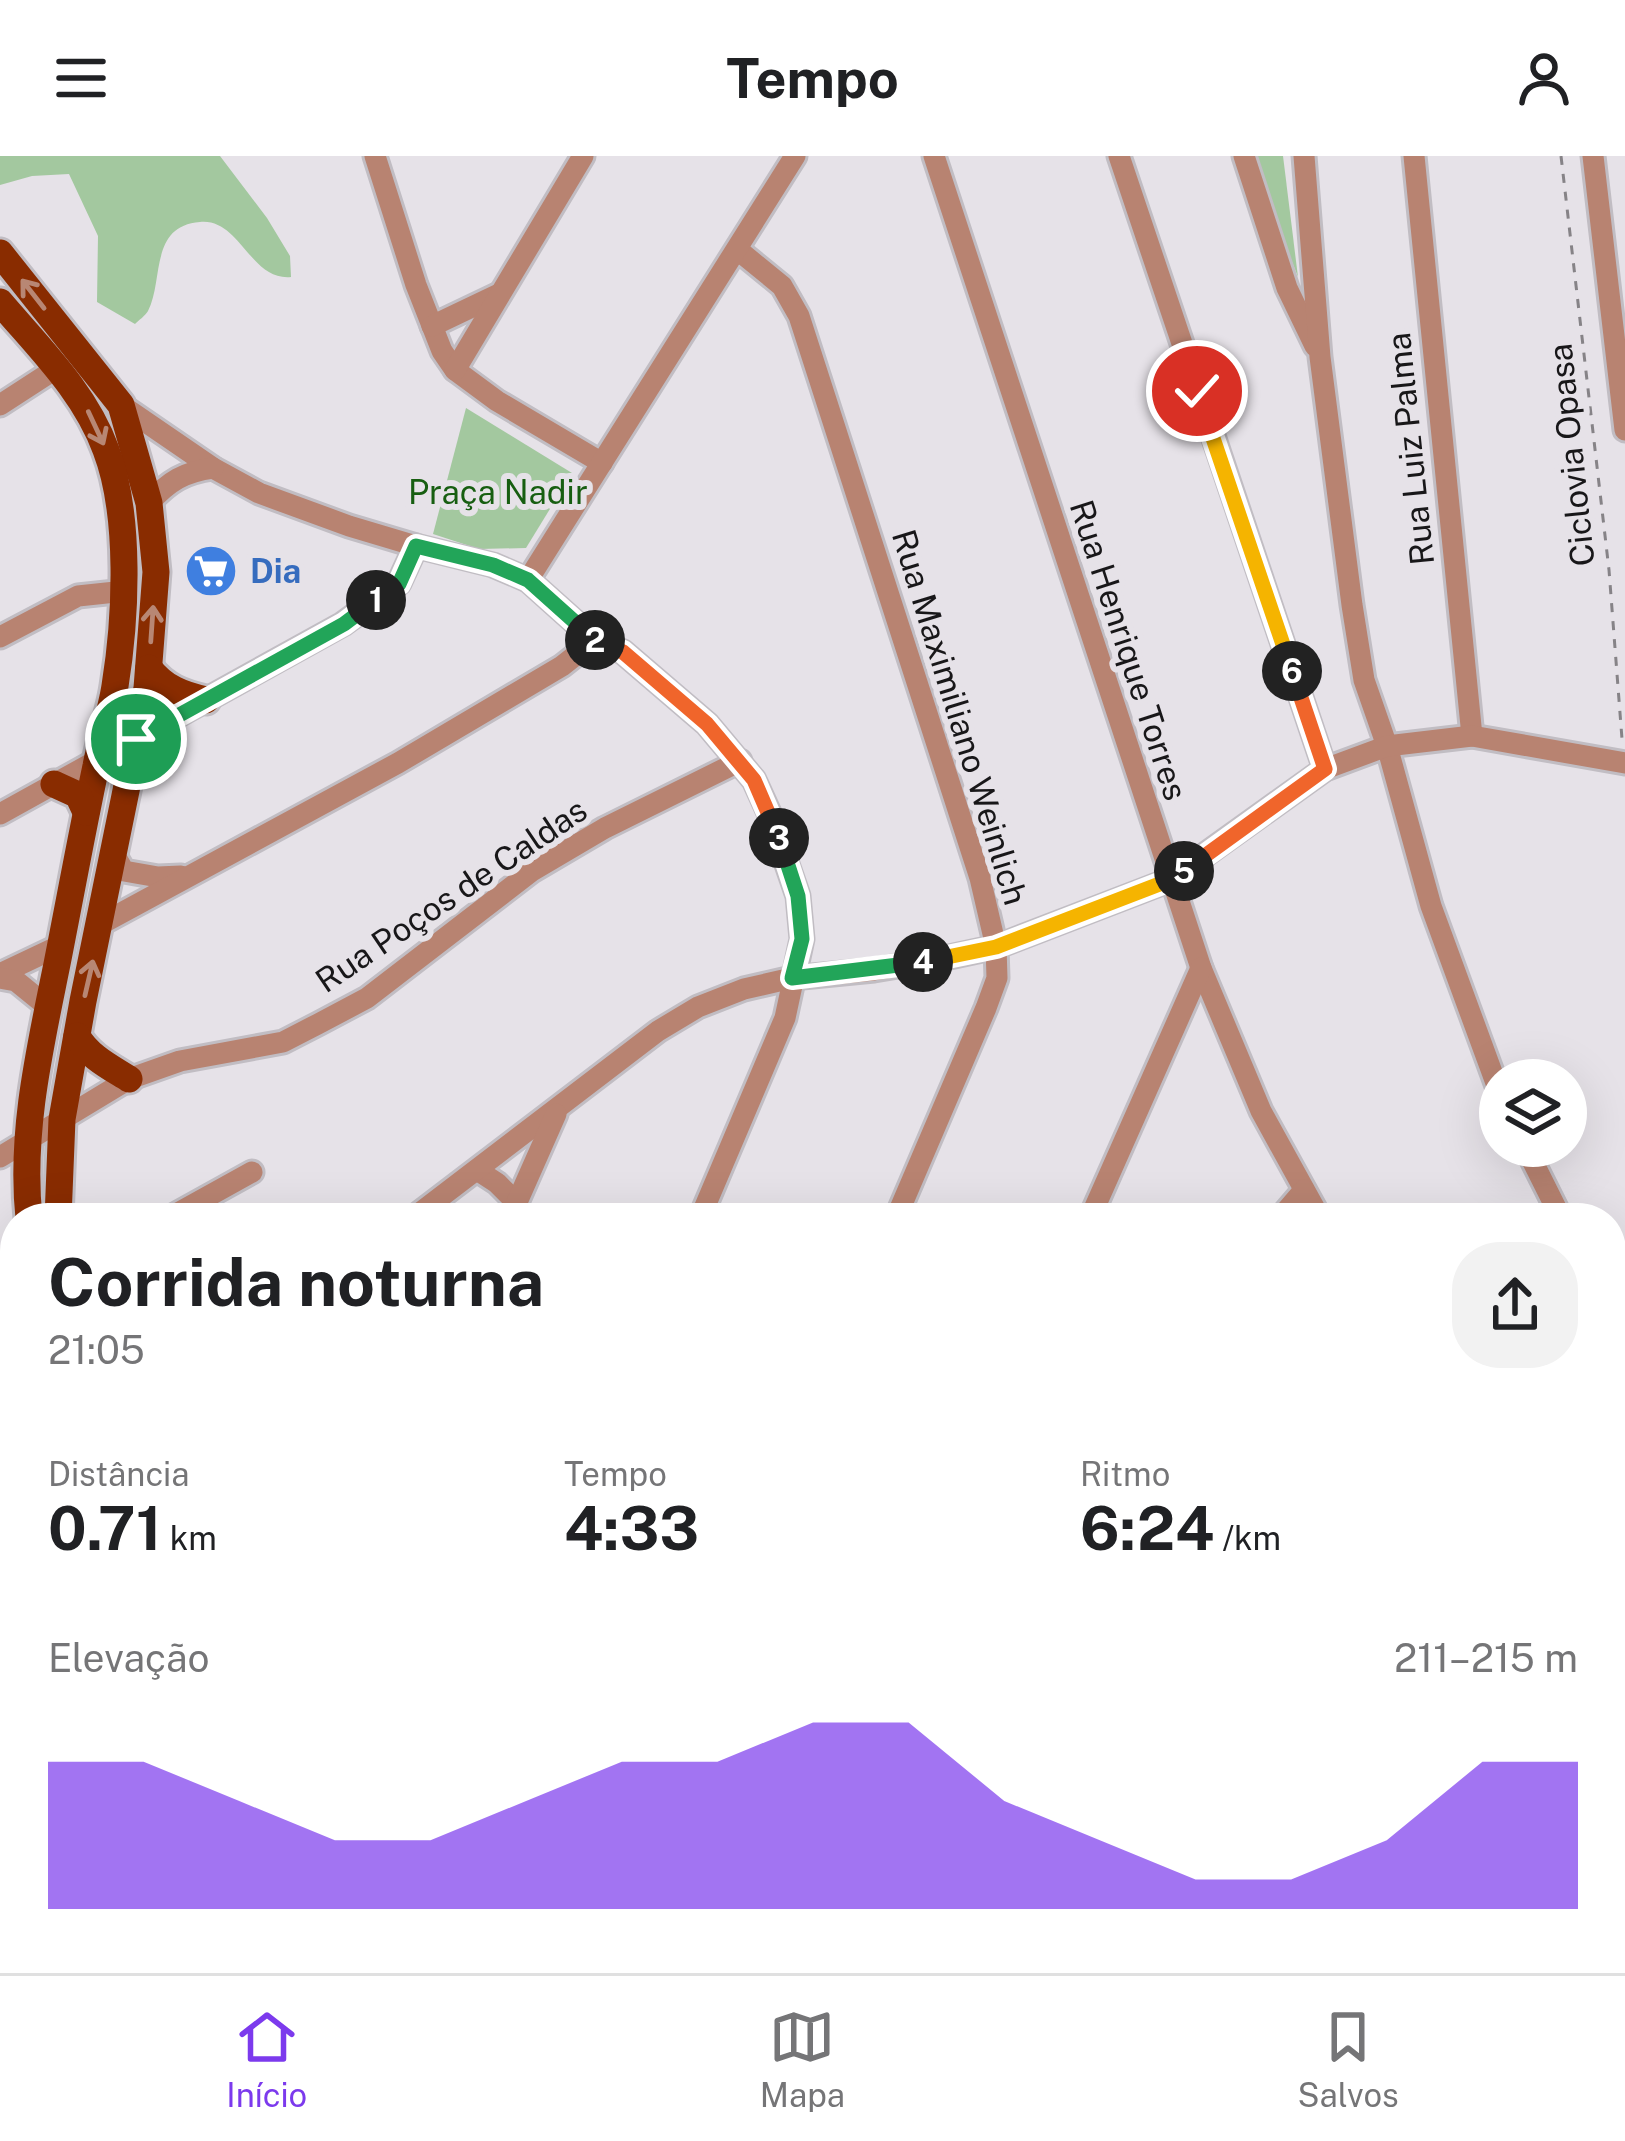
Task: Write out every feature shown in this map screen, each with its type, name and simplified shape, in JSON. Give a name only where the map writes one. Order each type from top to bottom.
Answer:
[{"type":"main road","points":[[0,253],[122,406],[149,503],[156,572],[149,668],[62,1119],[59,1203]]},
{"type":"main road","points":[[0,302],[89,412],[108,453],[117,493],[124,590],[115,687],[48,1006],[26,1142],[8,1166],[22,1203]]},
{"type":"main road","points":[[149,668],[171,690],[206,700]]},
{"type":"main road","points":[[54,784],[79,795],[86,812]]},
{"type":"main road","points":[[77,1036],[96,1057],[129,1079]]},
{"type":"street","points":[[375,156],[432,326],[454,370],[602,463]]},
{"type":"street","points":[[454,370],[583,156]]},
{"type":"street","points":[[528,580],[795,156]]},
{"type":"street","name":"Rua Henrique Torres","points":[[934,156],[1201,968],[1261,1111],[1311,1203]]},
{"type":"street","points":[[1119,156],[1325,769]]},
{"type":"street","points":[[1244,156],[1287,288],[1320,357]]},
{"type":"street","points":[[1304,156],[1320,357],[1364,680],[1431,906],[1486,1059]]},
{"type":"street","name":"Rua Luiz Palma","points":[[1414,156],[1472,736]]},
{"type":"street","points":[[1593,156],[1625,430]]},
{"type":"street","name":"Rua Maximiliano Weinlich","points":[[738,250],[782,286],[799,316],[980,878],[996,947],[997,978],[902,1203]]},
{"type":"street","points":[[432,326],[498,294]]},
{"type":"street","points":[[0,406],[57,368]]},
{"type":"street","points":[[122,406],[259,493],[528,580],[595,640],[623,652],[707,724],[754,780],[798,896],[802,939],[784,1018],[706,1203]]},
{"type":"street","points":[[149,503],[177,476],[213,468]]},
{"type":"street","points":[[0,814],[344,624],[399,584],[416,546]]},
{"type":"street","points":[[0,637],[78,596],[124,590]]},
{"type":"street","points":[[101,924],[398,763],[562,666],[595,640]]},
{"type":"street","points":[[433,1203],[658,1031],[698,1006],[745,988],[792,978],[874,970],[996,947],[1170,880],[1325,769],[1387,746],[1472,736],[1624,756]]},
{"type":"street","name":"Rua Poços de Caldas","points":[[26,1142],[129,1079],[180,1061],[283,1042],[367,998],[532,871],[605,828],[740,761]]},
{"type":"street","points":[[114,854],[124,871],[134,874],[188,876]]},
{"type":"street","points":[[0,976],[61,945]]},
{"type":"street","points":[[1097,1203],[1201,968]]},
{"type":"street","points":[[0,976],[16,981],[48,1006]]},
{"type":"street","points":[[516,1203],[558,1109]]},
{"type":"street","points":[[1536,1167],[1554,1203]]},
{"type":"street","points":[[477,1170],[497,1183],[509,1203]]},
{"type":"street","points":[[196,1203],[252,1172]]},
{"type":"street","points":[[1293,1203],[1304,1190]]},
{"type":"path","name":"Ciclovia Opasa","points":[[1562,156],[1609,570],[1624,756]]},
{"type":"green space","points":[[0,156],[220,156],[290,256],[291,277],[265,270],[214,223],[184,226],[165,244],[153,298],[135,324],[97,302],[98,236],[69,174],[32,176],[0,185]]},
{"type":"green space","points":[[1250,156],[1283,156],[1298,277]]},
{"type":"green space","name":"Praça Nadir","points":[[466,408],[572,473],[526,548],[479,549],[433,534]]},
{"type":"place","name":"Dia","points":[[211,571]]},
{"type":"route","points":[[136,739],[344,624],[399,584],[416,546],[493,565],[528,580],[595,640],[623,652],[707,724],[740,761],[770,814],[798,896],[802,939],[792,978],[874,970],[996,947],[1170,880],[1325,769],[1197,391]]}]
